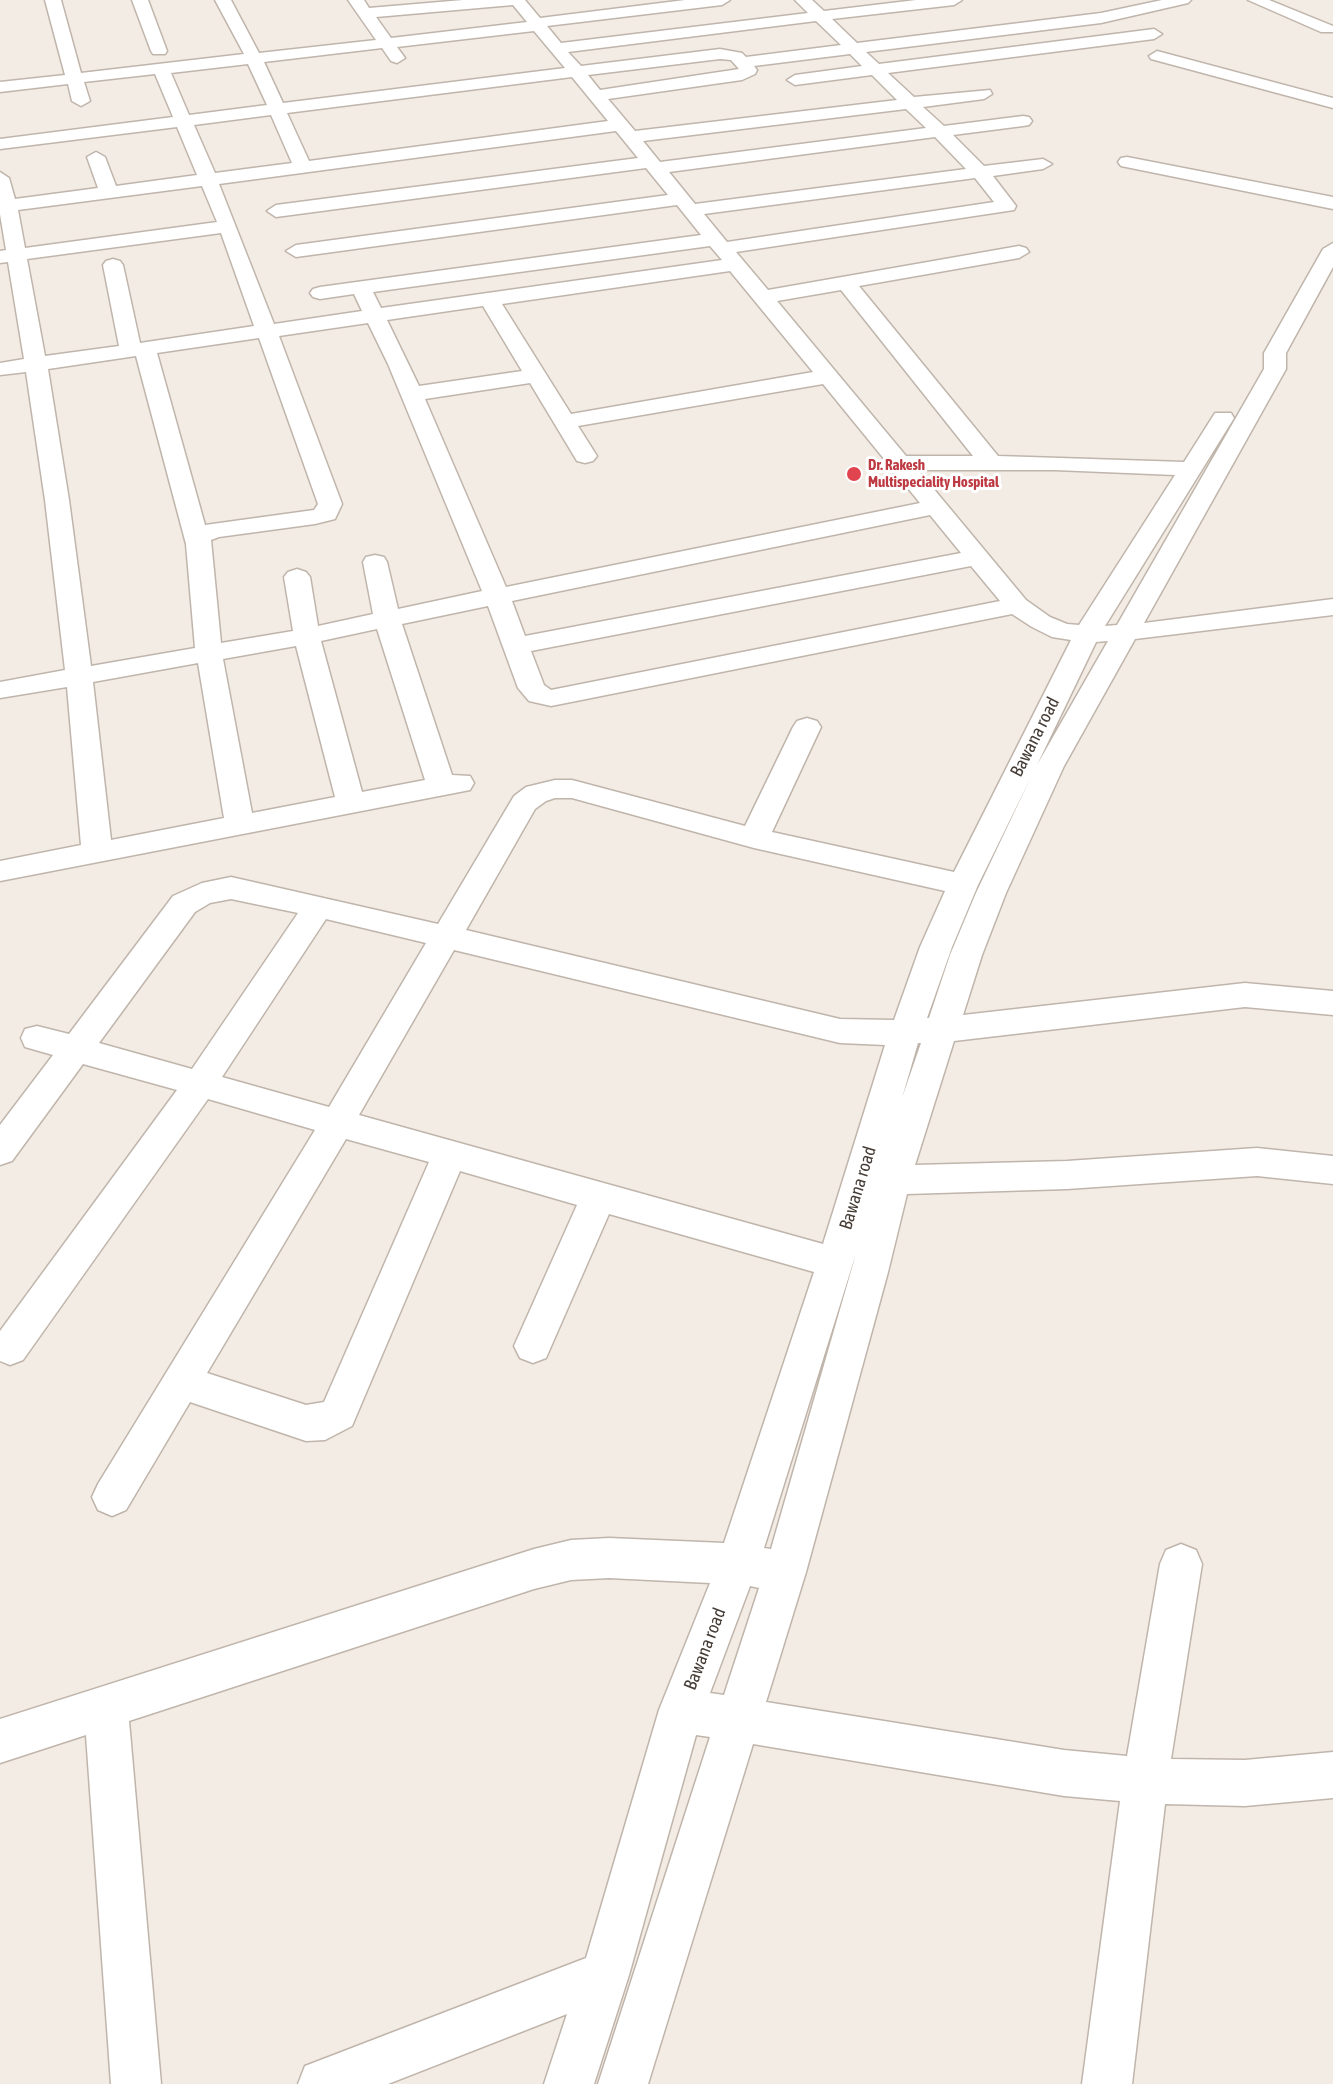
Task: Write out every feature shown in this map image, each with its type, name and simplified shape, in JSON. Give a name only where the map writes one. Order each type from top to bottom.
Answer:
[{"type":"street","points":[[53,0],[81,101]]},
{"type":"street","points":[[140,0],[183,122],[228,226],[330,509],[326,514],[315,517],[214,530],[198,537],[209,653],[240,825]]},
{"type":"street","points":[[361,7],[517,0],[976,557],[1017,605],[1041,622],[1061,631],[1087,634],[1124,633],[1333,607]]},
{"type":"street","points":[[0,87],[73,78],[160,60],[254,58],[723,0]]},
{"type":"street","points":[[0,369],[489,299],[725,250],[1007,206],[980,172],[802,0]]},
{"type":"street","points":[[531,46],[556,46],[954,0]]},
{"type":"street","points":[[743,62],[1101,18],[1184,0]]},
{"type":"street","points":[[1256,0],[1327,28]]},
{"type":"street","points":[[228,1],[303,167]]},
{"type":"street","points":[[361,7],[397,59],[410,60]]},
{"type":"street","points":[[795,80],[1154,34]]},
{"type":"street","points":[[0,144],[726,54],[736,56],[749,70],[747,74],[597,95]]},
{"type":"street","points":[[1157,56],[1333,103]]},
{"type":"street","points":[[4,207],[303,167],[984,94]]},
{"type":"street","points":[[276,211],[1023,121]]},
{"type":"street","points":[[96,157],[109,193]]},
{"type":"street","points":[[1126,162],[1333,203]]},
{"type":"street","points":[[296,251],[1043,164]]},
{"type":"street","points":[[0,178],[8,256],[17,309],[36,364],[57,500],[79,676],[97,852]]},
{"type":"street","points":[[8,256],[228,226]]},
{"type":"street","name":"Bawana road","points":[[569,2084],[605,1975],[681,1710],[738,1564],[835,1263],[876,1181],[939,1030],[991,892],[1050,766],[1076,688],[1087,634],[1255,366],[1264,358],[1275,353],[1325,281],[1333,249]]},
{"type":"street","points":[[320,293],[725,250]]},
{"type":"street","points":[[764,297],[1019,252]]},
{"type":"street","points":[[113,265],[198,543]]},
{"type":"street","points":[[846,283],[991,463]]},
{"type":"street","points":[[360,287],[412,394],[497,596],[532,688],[539,695],[550,698],[567,697],[1017,605]]},
{"type":"street","points":[[489,299],[585,456]]},
{"type":"street","name":"Bawana road","points":[[623,2084],[785,1572],[870,1272],[876,1181],[905,1033],[963,885],[1076,688],[1124,633],[1275,369],[1275,353]]},
{"type":"street","points":[[412,394],[536,376]]},
{"type":"street","points":[[564,422],[829,376]]},
{"type":"street","points":[[899,463],[991,463],[1191,469]]},
{"type":"street","points":[[0,690],[307,636],[935,507]]},
{"type":"street","points":[[517,646],[976,557]]},
{"type":"street","points":[[0,871],[451,785],[387,619],[375,562]]},
{"type":"street","points":[[297,577],[307,636],[351,804]]},
{"type":"street","points":[[754,838],[807,727]]},
{"type":"street","points":[[112,1497],[338,1122],[524,802],[536,794],[555,789],[572,789],[754,838],[963,885]]},
{"type":"street","points":[[6,1136],[184,904],[202,894],[231,888],[446,936],[840,1031],[905,1033],[939,1030],[1245,995],[1277,996],[1333,1003]]},
{"type":"street","points":[[10,1348],[200,1084],[318,906]]},
{"type":"street","points":[[37,1038],[835,1263]]},
{"type":"street","points":[[182,1382],[306,1423],[325,1422],[338,1414],[450,1154]]},
{"type":"street","points":[[876,1181],[1066,1175],[1246,1162],[1333,1170]]},
{"type":"street","points":[[533,1346],[599,1196]]},
{"type":"street","points":[[0,1741],[534,1569],[571,1560],[609,1558],[738,1564],[785,1572]]},
{"type":"street","points":[[1107,2084],[1145,1781],[1181,1564]]},
{"type":"street","points":[[106,1707],[136,2084]]},
{"type":"street","points":[[681,1710],[1064,1773],[1145,1781],[1245,1783],[1333,1775]]},
{"type":"street","points":[[323,2084],[605,1975]]},
{"type":"place","name":"Dr. Rakesh Multispeciality Hospital","points":[[854,474]]}]
